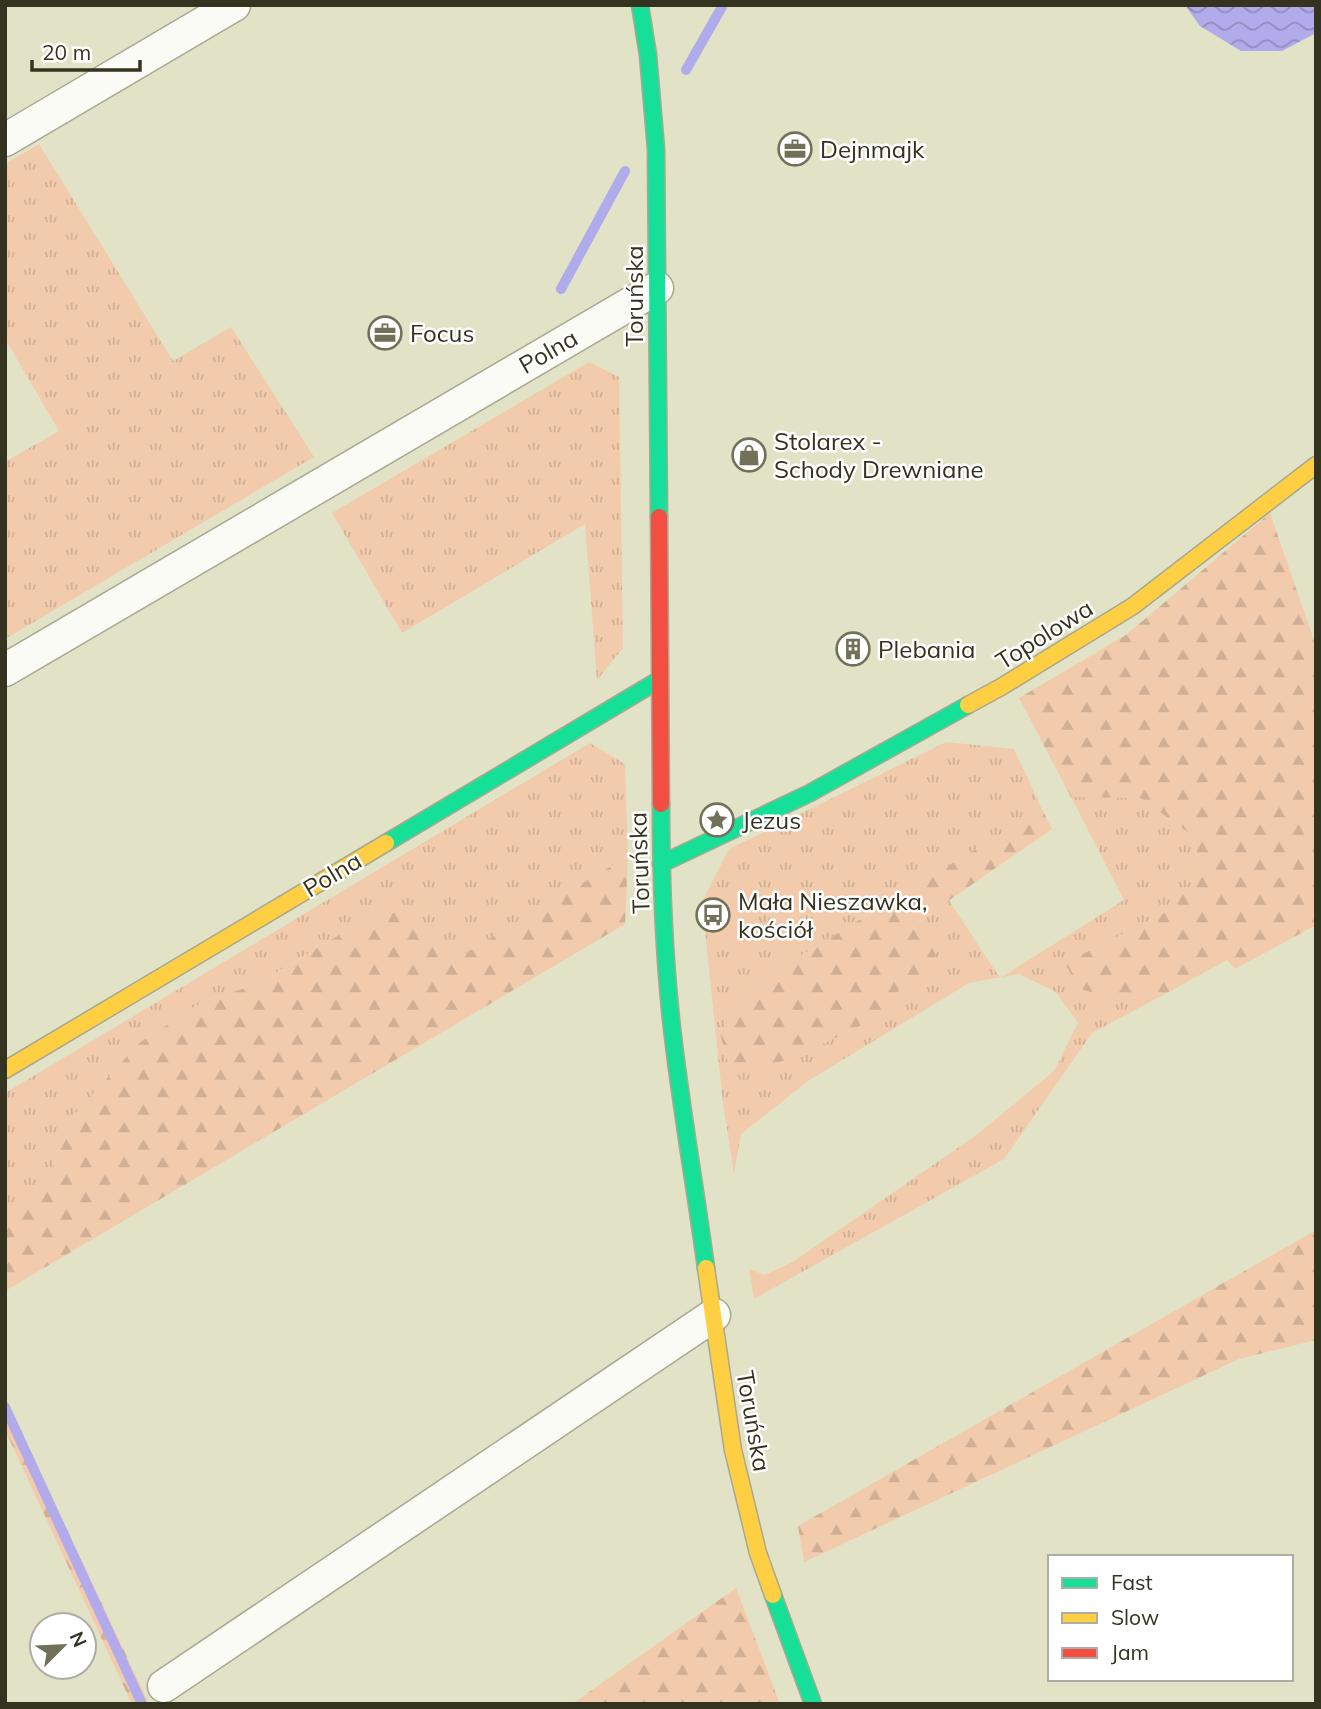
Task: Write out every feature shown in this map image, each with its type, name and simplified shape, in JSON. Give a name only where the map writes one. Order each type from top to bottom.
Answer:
[{"type":"main road","name":"Toruńska","points":[[640,5],[648,55],[655,135],[661,864],[674,1044],[733,1450],[758,1553],[813,1704]]},
{"type":"main road","name":"Topolowa","points":[[661,864],[810,793],[1012,680],[1133,606],[1316,465]]},
{"type":"main road","name":"Polna","points":[[5,1070],[659,680]]},
{"type":"street","points":[[5,140],[234,5]]},
{"type":"street","name":"Polna","points":[[5,670],[657,288]]},
{"type":"street","points":[[164,1686],[714,1315]]},
{"type":"green space","points":[[39,144],[173,361],[231,327],[314,457],[5,639],[5,462],[59,431],[5,339],[5,164]]},
{"type":"green space","points":[[589,362],[619,377],[623,648],[597,680],[585,524],[402,633],[332,513]]},
{"type":"green space","points":[[1270,513],[1316,646],[1316,925],[1235,969],[1227,960],[1165,994],[1115,1000],[1078,988],[1065,963],[1164,913],[1202,875],[1193,836],[1141,798],[1071,797],[1019,698],[1126,635]]},
{"type":"green space","points":[[946,742],[1014,749],[1042,809],[751,986],[720,1034],[731,1072],[948,899],[1000,977],[969,983],[808,1081],[741,1134],[734,1174],[723,1103],[702,902],[729,849]]},
{"type":"green space","points":[[590,743],[625,764],[628,856],[444,966],[418,909],[371,916],[255,985],[202,1002],[139,1043],[71,1118],[39,1199],[5,1230],[5,1093]]},
{"type":"green space","points":[[1071,797],[1141,797],[1193,836],[1202,875],[1164,913],[1066,963],[1115,1000],[1165,994],[1092,1033],[1004,1159],[754,1299],[749,1269],[765,1275],[794,1261],[978,1134],[1054,1071],[1078,1023],[1056,992],[1019,974],[1001,977],[1124,900]]},
{"type":"green space","points":[[1042,809],[1052,829],[918,922],[936,955],[923,978],[902,980],[892,1010],[792,1059],[731,1072],[720,1034],[751,986]]},
{"type":"green space","points":[[628,856],[625,924],[5,1291],[5,1230],[39,1199],[71,1118],[139,1043],[202,1002],[255,985],[371,916],[418,909],[444,966]]},
{"type":"green space","points":[[1316,1230],[1316,1340],[1239,1359],[804,1562],[798,1526]]},
{"type":"green space","points":[[5,1398],[149,1704],[132,1704],[98,1631],[98,1611],[89,1611],[5,1430]]},
{"type":"green space","points":[[736,1588],[780,1704],[572,1704]]},
{"type":"water","points":[[1185,5],[1316,5],[1316,33],[1282,51],[1241,51],[1200,26]]},
{"type":"waterway","points":[[686,70],[723,5]]},
{"type":"waterway","points":[[561,289],[625,171]]},
{"type":"waterway","points":[[5,1407],[142,1704]]},
{"type":"traffic: fast","points":[[640,5],[648,55],[656,149],[659,517]]},
{"type":"traffic: fast","points":[[386,843],[659,680]]},
{"type":"traffic: fast","points":[[661,864],[810,793],[968,705]]},
{"type":"traffic: fast","points":[[661,804],[668,985],[681,1101],[706,1268]]},
{"type":"traffic: fast","points":[[773,1595],[813,1704]]},
{"type":"traffic: slow","points":[[968,705],[1133,606],[1316,465]]},
{"type":"traffic: slow","points":[[5,1070],[386,843]]},
{"type":"traffic: slow","points":[[706,1268],[733,1450],[758,1553],[773,1595]]},
{"type":"traffic: jam","points":[[659,517],[661,804]]},
{"type":"place","name":"Dejnmajk","points":[[795,149]]},
{"type":"place","name":"Focus","points":[[385,333]]},
{"type":"place","name":"Stolarex - Schody Drewniane","points":[[749,455]]},
{"type":"place","name":"Plebania","points":[[853,649]]},
{"type":"place","name":"Jezus","points":[[717,820]]},
{"type":"place","name":"Mała Nieszawka, kościół","points":[[713,915]]}]
